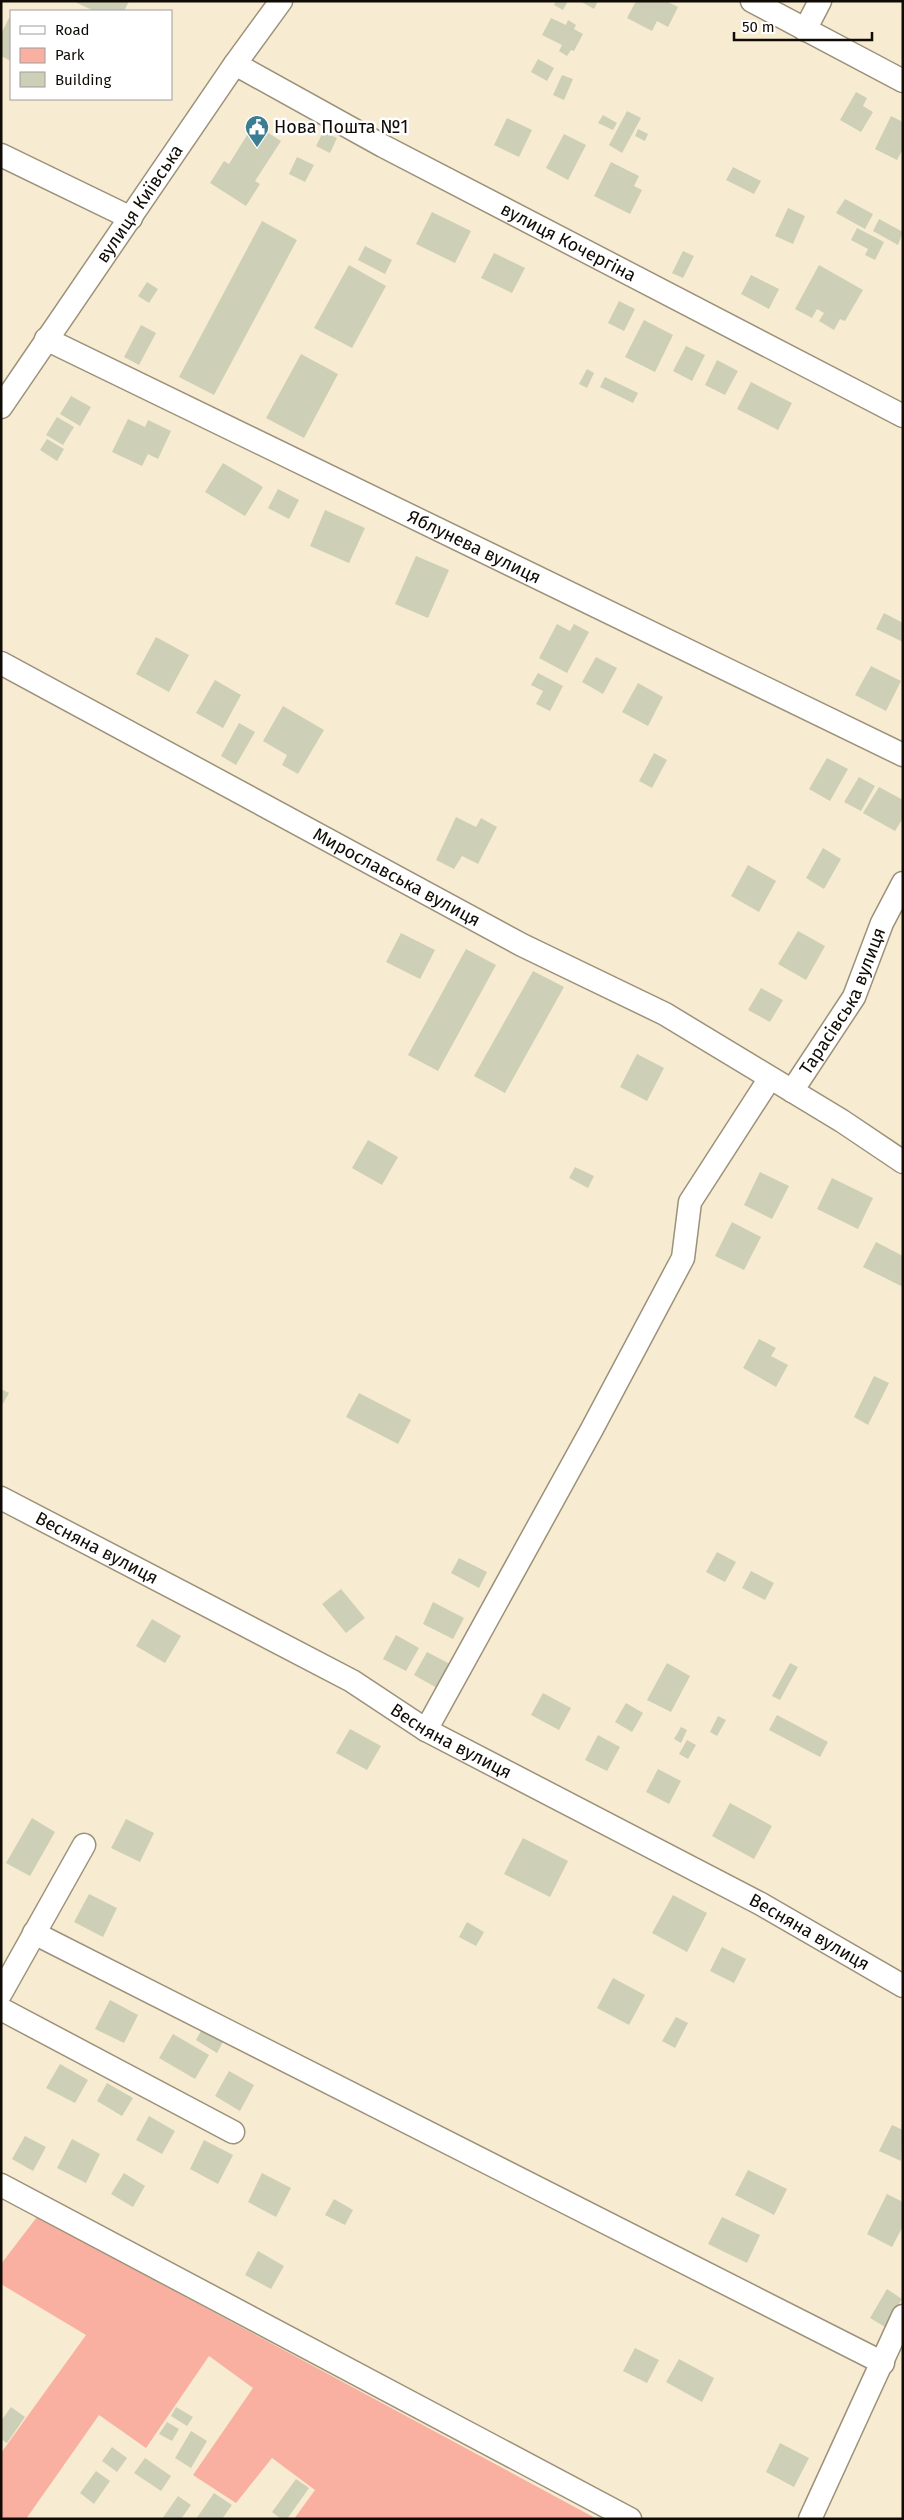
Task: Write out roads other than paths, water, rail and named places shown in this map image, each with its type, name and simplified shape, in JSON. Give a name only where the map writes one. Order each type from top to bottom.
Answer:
[{"type":"street","name":"вулиця Київська","points":[[1,407],[235,64],[281,1]]},
{"type":"street","points":[[752,1],[903,81]]},
{"type":"street","points":[[805,30],[820,1]]},
{"type":"street","name":"вулиця Кочергіна","points":[[235,64],[383,146],[903,416]]},
{"type":"street","points":[[1,155],[131,218]]},
{"type":"street","name":"Яблунева вулиця","points":[[46,339],[903,755]]},
{"type":"street","name":"Мирославська вулиця","points":[[1,663],[522,945],[665,1014],[842,1121],[903,1162]]},
{"type":"street","name":"Тарасівська вулиця","points":[[792,1091],[854,998],[882,923],[903,883]]},
{"type":"street","points":[[426,1730],[592,1429],[683,1258],[690,1202],[770,1078]]},
{"type":"street","name":"Весняна вулиця","points":[[1,1498],[352,1681],[426,1730],[761,1904],[903,1986]]},
{"type":"street","points":[[1,1993],[10,1956],[34,1933],[84,1845]]},
{"type":"street","points":[[34,1933],[882,2363]]},
{"type":"street","points":[[1,2009],[233,2132]]},
{"type":"street","points":[[1,2185],[630,2519]]},
{"type":"street","points":[[810,2519],[903,2316]]},
{"type":"place","name":"Нова Пошта №1","points":[[257,148]]}]
